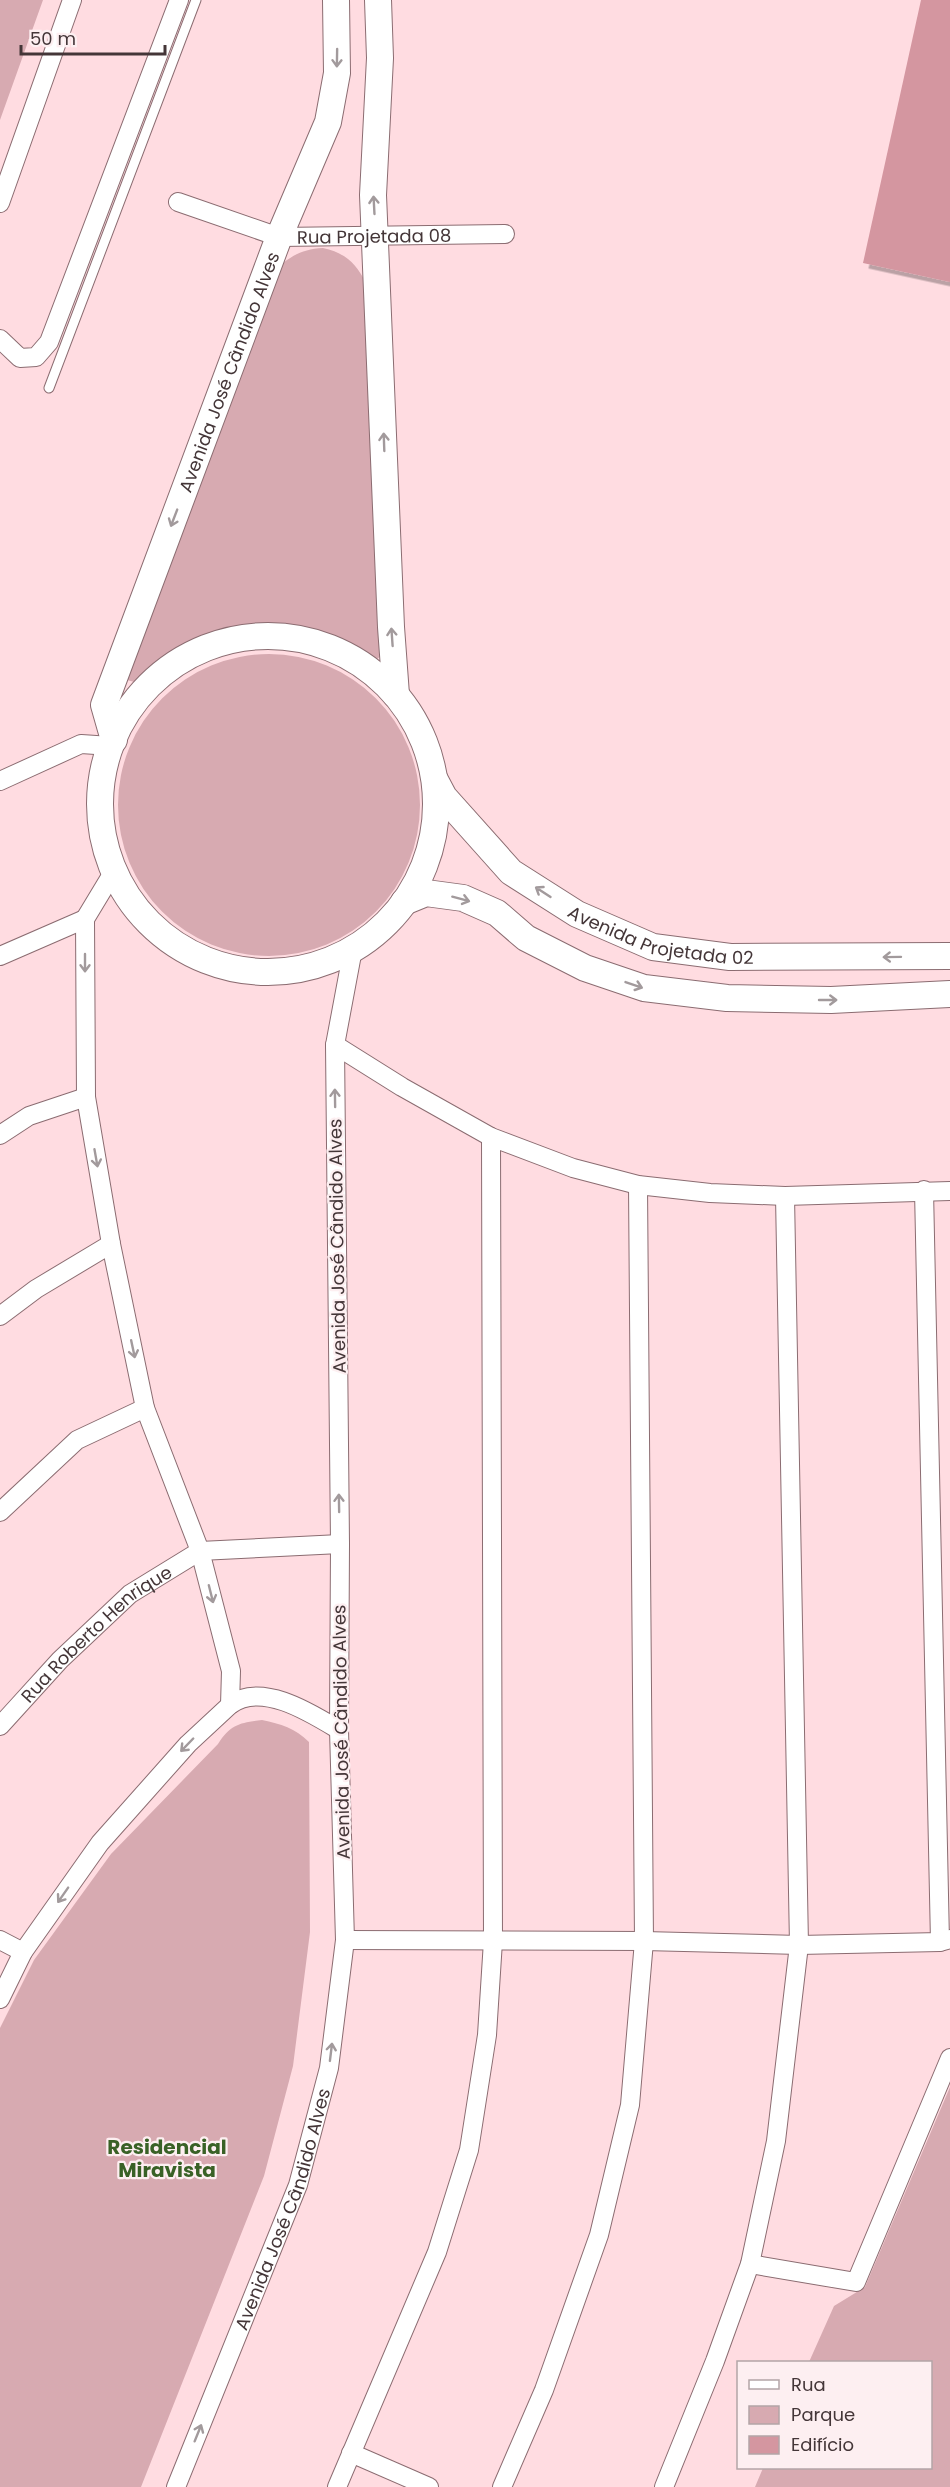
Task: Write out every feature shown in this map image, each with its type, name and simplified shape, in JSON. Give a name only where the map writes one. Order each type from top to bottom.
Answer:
[{"type":"street","points":[[0,203],[72,0]]},
{"type":"street","points":[[0,339],[20,358],[36,357],[49,342],[179,0]]},
{"type":"street","name":"Avenida José Cândido Alves","points":[[112,743],[104,705],[279,237],[328,122],[337,73],[336,0]]},
{"type":"street","points":[[378,0],[381,58],[373,195],[391,627],[396,695]]},
{"type":"street","name":"Rua Projetada 08","points":[[178,202],[279,237],[506,234]]},
{"type":"street","points":[[251,637],[297,638],[341,652],[362,664],[396,695],[420,733],[434,776],[435,820],[431,842],[416,883],[390,920],[353,949],[312,966],[290,971],[245,971],[202,959],[164,937],[133,905],[114,871],[105,844],[100,795],[112,743],[132,706],[165,672],[205,648],[251,637]]},
{"type":"street","points":[[0,781],[81,744],[112,743]]},
{"type":"street","name":"Avenida Projetada 02","points":[[434,776],[444,797],[511,872],[577,914],[652,947],[730,957],[950,956]]},
{"type":"street","points":[[114,871],[85,919],[86,1097],[111,1244],[145,1408],[200,1551],[231,1671],[230,1705]]},
{"type":"street","points":[[404,902],[426,893],[463,898],[497,913],[526,938],[585,968],[644,988],[738,998],[831,1000],[950,994]]},
{"type":"street","points":[[0,956],[85,919]]},
{"type":"street","name":"Avenida José Cândido Alves","points":[[176,2487],[298,2185],[329,2068],[345,1940],[339,1730],[340,1544],[335,1045],[353,949]]},
{"type":"street","points":[[335,1045],[402,1087],[491,1137],[573,1168],[638,1185],[710,1193],[785,1196],[950,1191]]},
{"type":"street","points":[[0,1135],[29,1116],[86,1097]]},
{"type":"street","points":[[337,2487],[437,2252],[469,2150],[487,2035],[493,1941],[491,1137]]},
{"type":"street","points":[[502,2487],[544,2390],[599,2235],[630,2104],[644,1941],[638,1185]]},
{"type":"street","points":[[345,1940],[644,1941],[799,1945],[945,1940],[924,1190]]},
{"type":"street","points":[[663,2487],[715,2361],[750,2264],[776,2141],[799,1945],[785,1196]]},
{"type":"street","points":[[0,1316],[36,1289],[111,1244]]},
{"type":"street","points":[[0,1512],[77,1440],[145,1408]]},
{"type":"street","points":[[200,1551],[340,1544]]},
{"type":"street","name":"Rua Roberto Henrique","points":[[0,1726],[60,1660],[130,1594],[200,1551]]},
{"type":"street","points":[[0,1999],[23,1952],[100,1843],[188,1744],[230,1705],[236,1701],[262,1697],[289,1702],[339,1730]]},
{"type":"street","points":[[0,1940],[23,1952]]},
{"type":"street","points":[[750,2264],[856,2282],[950,2058]]},
{"type":"street","points":[[351,2453],[429,2487]]},
{"type":"lane","points":[[49,388],[196,0]]},
{"type":"green space","points":[[0,0],[43,0],[0,120]]},
{"type":"green space","points":[[323,248],[349,260],[366,283],[383,654],[375,661],[328,637],[296,628],[246,627],[223,632],[178,652],[138,683],[127,680],[283,263],[301,252]]},
{"type":"green space","points":[[254,654],[284,654],[327,665],[353,679],[386,709],[409,747],[414,761],[420,790],[420,820],[409,863],[395,889],[376,912],[353,931],[327,945],[284,956],[254,956],[211,945],[185,931],[152,901],[129,863],[124,849],[118,820],[118,790],[129,747],[143,721],[173,688],[211,665],[225,660]]},
{"type":"green space","points":[[262,1720],[287,1727],[309,1742],[310,1932],[293,2066],[264,2176],[141,2487],[0,2487],[0,2028],[34,1960],[111,1854],[227,1732],[242,1724]]},
{"type":"green space","points":[[950,2087],[950,2487],[755,2487],[763,2469],[932,2469],[932,2361],[809,2361],[834,2306],[865,2287]]},
{"type":"building","points":[[921,0],[950,0],[950,282],[863,263]]},
{"type":"district","name":"Residencial Miravista","points":[[167,2158]]}]
